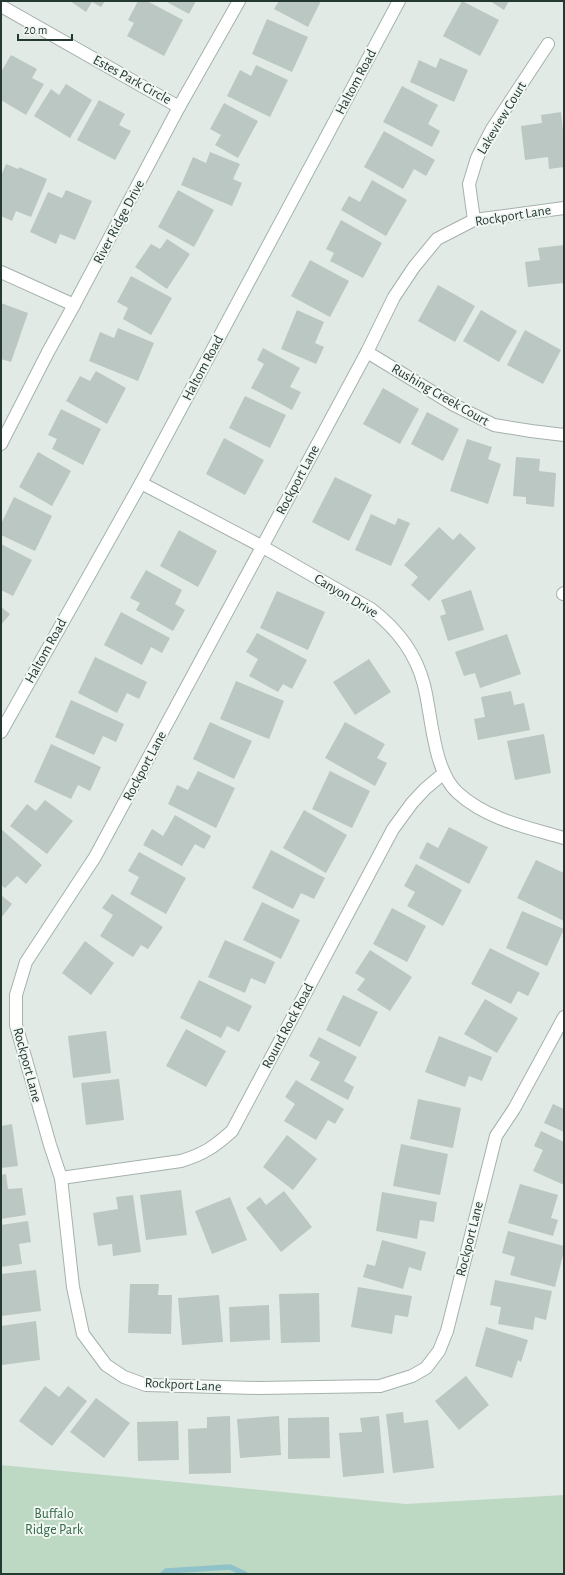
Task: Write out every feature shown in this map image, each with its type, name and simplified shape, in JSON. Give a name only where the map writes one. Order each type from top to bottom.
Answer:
[{"type":"street","name":"River Ridge Drive","points":[[1,444],[48,352],[74,306],[179,107],[239,1]]},
{"type":"street","name":"Haltom Road","points":[[1,732],[141,483],[399,1]]},
{"type":"street","name":"Estes Park Circle","points":[[1,6],[179,107]]},
{"type":"street","name":"Lakeview Court","points":[[474,220],[469,184],[477,158],[492,129],[548,44]]},
{"type":"street","name":"Rockport Lane","points":[[564,208],[474,220],[437,240],[414,267],[394,297],[367,352],[263,547],[95,857],[26,962],[16,995],[16,1025],[45,1130],[61,1178],[73,1287],[84,1334],[106,1365],[124,1377],[146,1385],[259,1388],[380,1386],[412,1376],[426,1368],[439,1351],[447,1331],[496,1136],[514,1109],[564,1017]]},
{"type":"street","points":[[1,272],[74,306]]},
{"type":"street","name":"Rushing Creek Court","points":[[367,352],[454,405],[494,426],[564,435]]},
{"type":"street","name":"Canyon Drive","points":[[141,483],[263,547],[371,609],[385,620],[398,634],[410,651],[422,678],[429,708],[432,733],[444,773],[457,792],[479,809],[505,821],[564,838]]},
{"type":"street","name":"Round Rock Road","points":[[61,1178],[181,1161],[197,1156],[216,1145],[232,1131],[393,829],[412,803],[425,789],[444,773]]},
{"type":"green space","name":"Buffalo Ridge Park","points":[[1,1465],[406,1504],[564,1495],[564,1574],[1,1574]]},
{"type":"building","points":[[70,1],[105,1],[101,7],[92,2],[86,12]]},
{"type":"building","points":[[138,1],[147,1],[183,20],[164,56],[127,36],[134,23],[128,20]]},
{"type":"building","points":[[165,1],[196,1],[189,14]]},
{"type":"building","points":[[279,1],[321,1],[308,27],[274,9]]},
{"type":"building","points":[[462,1],[499,20],[480,56],[443,36]]},
{"type":"building","points":[[490,1],[509,1],[504,10]]},
{"type":"building","points":[[267,19],[308,37],[292,72],[252,54]]},
{"type":"building","points":[[11,55],[37,69],[32,78],[44,84],[26,115],[1,100],[1,72]]},
{"type":"building","points":[[440,58],[468,70],[454,102],[410,82],[419,60],[436,68]]},
{"type":"building","points":[[256,65],[288,80],[270,117],[227,96],[240,70],[251,76]]},
{"type":"building","points":[[66,84],[92,100],[70,138],[34,116],[51,89],[59,95]]},
{"type":"building","points":[[402,86],[438,105],[428,124],[440,131],[432,147],[383,122]]},
{"type":"building","points":[[99,100],[125,114],[119,125],[131,131],[115,160],[77,140]]},
{"type":"building","points":[[224,103],[258,121],[238,158],[215,145],[221,135],[210,129]]},
{"type":"building","points":[[561,112],[564,140],[564,167],[549,169],[548,157],[525,160],[521,126],[542,123],[541,115]]},
{"type":"building","points":[[384,131],[435,160],[426,176],[414,169],[403,189],[364,167]]},
{"type":"building","points":[[210,152],[240,164],[233,179],[242,183],[232,206],[181,185],[193,157],[206,163]]},
{"type":"building","points":[[6,164],[18,169],[19,167],[47,179],[31,217],[16,211],[12,221],[1,216],[1,176]]},
{"type":"building","points":[[372,180],[407,200],[386,236],[341,210],[349,196],[360,202]]},
{"type":"building","points":[[66,190],[92,201],[75,240],[60,234],[56,244],[30,232],[48,192],[62,198]]},
{"type":"building","points":[[178,190],[214,210],[194,247],[158,227]]},
{"type":"building","points":[[341,220],[382,243],[363,278],[330,261],[334,253],[326,249]]},
{"type":"building","points":[[167,239],[190,254],[167,289],[135,267],[151,244],[160,249]]},
{"type":"building","points":[[564,245],[564,283],[528,287],[525,262],[540,260],[538,248]]},
{"type":"building","points":[[310,260],[349,281],[330,317],[291,296]]},
{"type":"building","points":[[131,276],[172,298],[151,335],[123,319],[128,308],[117,302]]},
{"type":"building","points":[[438,285],[475,306],[455,342],[418,321]]},
{"type":"building","points":[[1,303],[28,313],[11,362],[1,359]]},
{"type":"building","points":[[297,310],[324,322],[315,343],[324,347],[316,364],[281,349]]},
{"type":"building","points":[[481,310],[517,331],[499,362],[463,341]]},
{"type":"building","points":[[118,328],[154,343],[138,381],[89,361],[100,332],[114,338]]},
{"type":"building","points":[[525,330],[561,350],[543,384],[507,365]]},
{"type":"building","points":[[263,348],[300,368],[290,387],[301,392],[292,410],[251,388],[264,364],[257,360]]},
{"type":"building","points":[[96,371],[126,388],[107,424],[66,401],[80,376],[90,381]]},
{"type":"building","points":[[383,388],[419,409],[400,444],[363,424]]},
{"type":"building","points":[[245,396],[286,415],[270,448],[229,428]]},
{"type":"building","points":[[61,409],[101,429],[83,465],[52,449],[57,439],[48,435]]},
{"type":"building","points":[[427,412],[459,429],[443,461],[411,444]]},
{"type":"building","points":[[224,438],[264,460],[245,495],[206,474]]},
{"type":"building","points":[[467,439],[492,447],[488,459],[501,464],[488,504],[450,491]]},
{"type":"building","points":[[38,452],[71,471],[52,506],[19,487]]},
{"type":"building","points":[[516,457],[540,459],[539,471],[556,473],[554,507],[526,504],[526,497],[513,496]]},
{"type":"building","points":[[335,477],[372,495],[349,541],[312,522]]},
{"type":"building","points":[[14,497],[52,516],[35,551],[1,535],[1,524]]},
{"type":"building","points":[[371,514],[395,525],[398,518],[410,523],[391,566],[355,550]]},
{"type":"building","points":[[439,527],[453,540],[460,533],[476,548],[429,601],[411,585],[418,577],[404,565]]},
{"type":"building","points":[[179,530],[217,551],[198,587],[160,566]]},
{"type":"building","points":[[1,544],[32,560],[13,596],[1,590]]},
{"type":"building","points":[[146,570],[182,590],[175,604],[185,610],[173,631],[136,610],[140,603],[130,598]]},
{"type":"building","points":[[471,590],[484,630],[448,641],[440,616],[446,614],[441,600]]},
{"type":"building","points":[[277,591],[325,612],[308,650],[260,628]]},
{"type":"building","points":[[1,607],[10,614],[1,625]]},
{"type":"building","points":[[121,612],[170,638],[162,653],[151,647],[142,665],[104,645]]},
{"type":"building","points":[[257,633],[307,660],[292,689],[283,684],[278,692],[249,676],[258,659],[246,652]]},
{"type":"building","points":[[507,634],[521,674],[480,688],[475,673],[464,676],[455,652]]},
{"type":"building","points":[[95,657],[147,682],[139,699],[127,693],[117,713],[78,693]]},
{"type":"building","points":[[369,659],[391,692],[355,715],[333,682]]},
{"type":"building","points":[[236,681],[284,701],[269,739],[220,719]]},
{"type":"building","points":[[511,691],[514,705],[524,703],[530,730],[478,740],[474,719],[485,717],[481,697]]},
{"type":"building","points":[[71,700],[124,724],[116,742],[103,736],[94,755],[55,737]]},
{"type":"building","points":[[210,722],[252,741],[234,779],[193,759]]},
{"type":"building","points":[[345,722],[385,744],[377,758],[387,763],[375,786],[325,758]]},
{"type":"building","points":[[544,734],[551,773],[515,780],[507,741]]},
{"type":"building","points":[[51,744],[101,767],[90,791],[78,785],[71,799],[34,782]]},
{"type":"building","points":[[198,771],[235,788],[216,828],[168,804],[177,785],[188,790]]},
{"type":"building","points":[[330,771],[370,791],[352,828],[312,809]]},
{"type":"building","points":[[45,800],[73,821],[47,854],[10,826],[27,804],[36,811]]},
{"type":"building","points":[[304,810],[347,835],[326,873],[283,848]]},
{"type":"building","points":[[175,815],[211,836],[204,849],[195,844],[182,866],[143,845],[152,829],[163,836]]},
{"type":"building","points":[[449,827],[488,847],[469,884],[419,858],[427,842],[438,848]]},
{"type":"building","points":[[1,829],[42,865],[26,884],[17,876],[5,888],[1,885]]},
{"type":"building","points":[[271,850],[325,878],[314,899],[301,893],[293,909],[252,888]]},
{"type":"building","points":[[139,852],[186,878],[166,914],[130,894],[139,877],[128,871]]},
{"type":"building","points":[[536,860],[564,873],[564,921],[517,898]]},
{"type":"building","points":[[416,864],[462,890],[443,926],[407,906],[415,892],[404,886]]},
{"type":"building","points":[[112,894],[163,927],[148,949],[141,945],[133,957],[100,936],[113,915],[102,908]]},
{"type":"building","points":[[1,895],[12,904],[1,918]]},
{"type":"building","points":[[262,902],[300,920],[281,959],[243,940]]},
{"type":"building","points":[[392,908],[426,926],[407,962],[373,944]]},
{"type":"building","points":[[522,911],[564,929],[547,966],[506,948]]},
{"type":"building","points":[[225,940],[275,962],[265,984],[251,978],[245,993],[208,977]]},
{"type":"building","points":[[85,941],[114,963],[91,995],[62,973]]},
{"type":"building","points":[[490,948],[540,973],[528,996],[518,991],[511,1004],[471,984]]},
{"type":"building","points":[[370,950],[412,977],[390,1011],[357,990],[365,979],[355,973]]},
{"type":"building","points":[[199,980],[252,1006],[239,1032],[227,1026],[221,1038],[180,1018]]},
{"type":"building","points":[[343,995],[378,1012],[360,1047],[326,1030]]},
{"type":"building","points":[[485,999],[518,1018],[497,1053],[464,1034]]},
{"type":"building","points":[[186,1029],[226,1051],[206,1087],[166,1066]]},
{"type":"building","points":[[106,1031],[111,1073],[73,1078],[68,1036]]},
{"type":"building","points":[[439,1036],[492,1057],[482,1081],[469,1076],[465,1087],[425,1072]]},
{"type":"building","points":[[319,1037],[357,1057],[344,1081],[354,1087],[348,1100],[310,1080],[320,1062],[309,1056]]},
{"type":"building","points":[[119,1079],[124,1120],[86,1125],[81,1083]]},
{"type":"building","points":[[296,1080],[344,1109],[335,1124],[328,1120],[316,1140],[284,1121],[295,1104],[285,1097]]},
{"type":"building","points":[[418,1099],[461,1108],[453,1148],[410,1139]]},
{"type":"building","points":[[553,1104],[564,1109],[564,1132],[544,1123]]},
{"type":"building","points":[[12,1124],[18,1166],[1,1168],[1,1126]]},
{"type":"building","points":[[541,1131],[564,1142],[564,1185],[533,1171],[543,1150],[534,1146]]},
{"type":"building","points":[[287,1135],[317,1159],[293,1190],[263,1167]]},
{"type":"building","points":[[401,1144],[448,1154],[440,1195],[393,1186]]},
{"type":"building","points":[[6,1174],[8,1189],[22,1188],[26,1215],[1,1219],[1,1175]]},
{"type":"building","points":[[520,1184],[558,1195],[551,1218],[558,1220],[553,1236],[508,1223]]},
{"type":"building","points":[[181,1190],[187,1235],[146,1240],[140,1195]]},
{"type":"building","points":[[284,1191],[312,1227],[281,1252],[246,1208],[260,1197],[266,1205]]},
{"type":"building","points":[[382,1192],[437,1202],[434,1222],[420,1220],[417,1239],[376,1231]]},
{"type":"building","points":[[133,1195],[141,1252],[113,1256],[112,1244],[98,1246],[93,1213],[118,1209],[116,1197]]},
{"type":"building","points":[[230,1197],[247,1240],[212,1254],[195,1211]]},
{"type":"building","points":[[28,1221],[31,1242],[19,1244],[22,1264],[1,1267],[1,1225]]},
{"type":"building","points":[[508,1231],[564,1246],[555,1287],[510,1275],[515,1257],[502,1253]]},
{"type":"building","points":[[382,1240],[426,1252],[421,1271],[409,1267],[403,1289],[363,1277],[367,1264],[375,1266]]},
{"type":"building","points":[[36,1270],[41,1311],[1,1316],[1,1274]]},
{"type":"building","points":[[495,1280],[552,1291],[546,1320],[535,1317],[533,1330],[498,1324],[501,1307],[490,1305]]},
{"type":"building","points":[[130,1284],[159,1284],[158,1295],[172,1295],[171,1334],[128,1333]]},
{"type":"building","points":[[358,1287],[412,1296],[408,1317],[395,1315],[392,1334],[351,1327]]},
{"type":"building","points":[[319,1293],[320,1342],[281,1343],[279,1294]]},
{"type":"building","points":[[219,1295],[223,1342],[182,1345],[178,1298]]},
{"type":"building","points":[[269,1305],[270,1340],[230,1342],[229,1307]]},
{"type":"building","points":[[36,1321],[40,1360],[2,1365],[1,1326]]},
{"type":"building","points":[[486,1327],[528,1340],[521,1362],[518,1360],[512,1378],[475,1366]]},
{"type":"building","points":[[466,1376],[489,1405],[459,1430],[435,1401]]},
{"type":"building","points":[[45,1386],[59,1397],[68,1386],[87,1401],[52,1446],[19,1421]]},
{"type":"building","points":[[96,1398],[130,1423],[104,1458],[70,1432]]},
{"type":"building","points":[[403,1412],[404,1423],[428,1420],[434,1468],[393,1473],[386,1414]]},
{"type":"building","points":[[230,1416],[231,1473],[189,1474],[188,1429],[207,1428],[207,1417]]},
{"type":"building","points":[[279,1416],[281,1455],[240,1458],[237,1419]]},
{"type":"building","points":[[379,1416],[384,1473],[343,1477],[339,1433],[362,1432],[360,1418]]},
{"type":"building","points":[[329,1417],[330,1458],[288,1459],[288,1418]]},
{"type":"building","points":[[178,1421],[179,1460],[138,1461],[137,1422]]},
{"type":"waterway","points":[[163,1574],[166,1571],[230,1567],[245,1574]]}]
